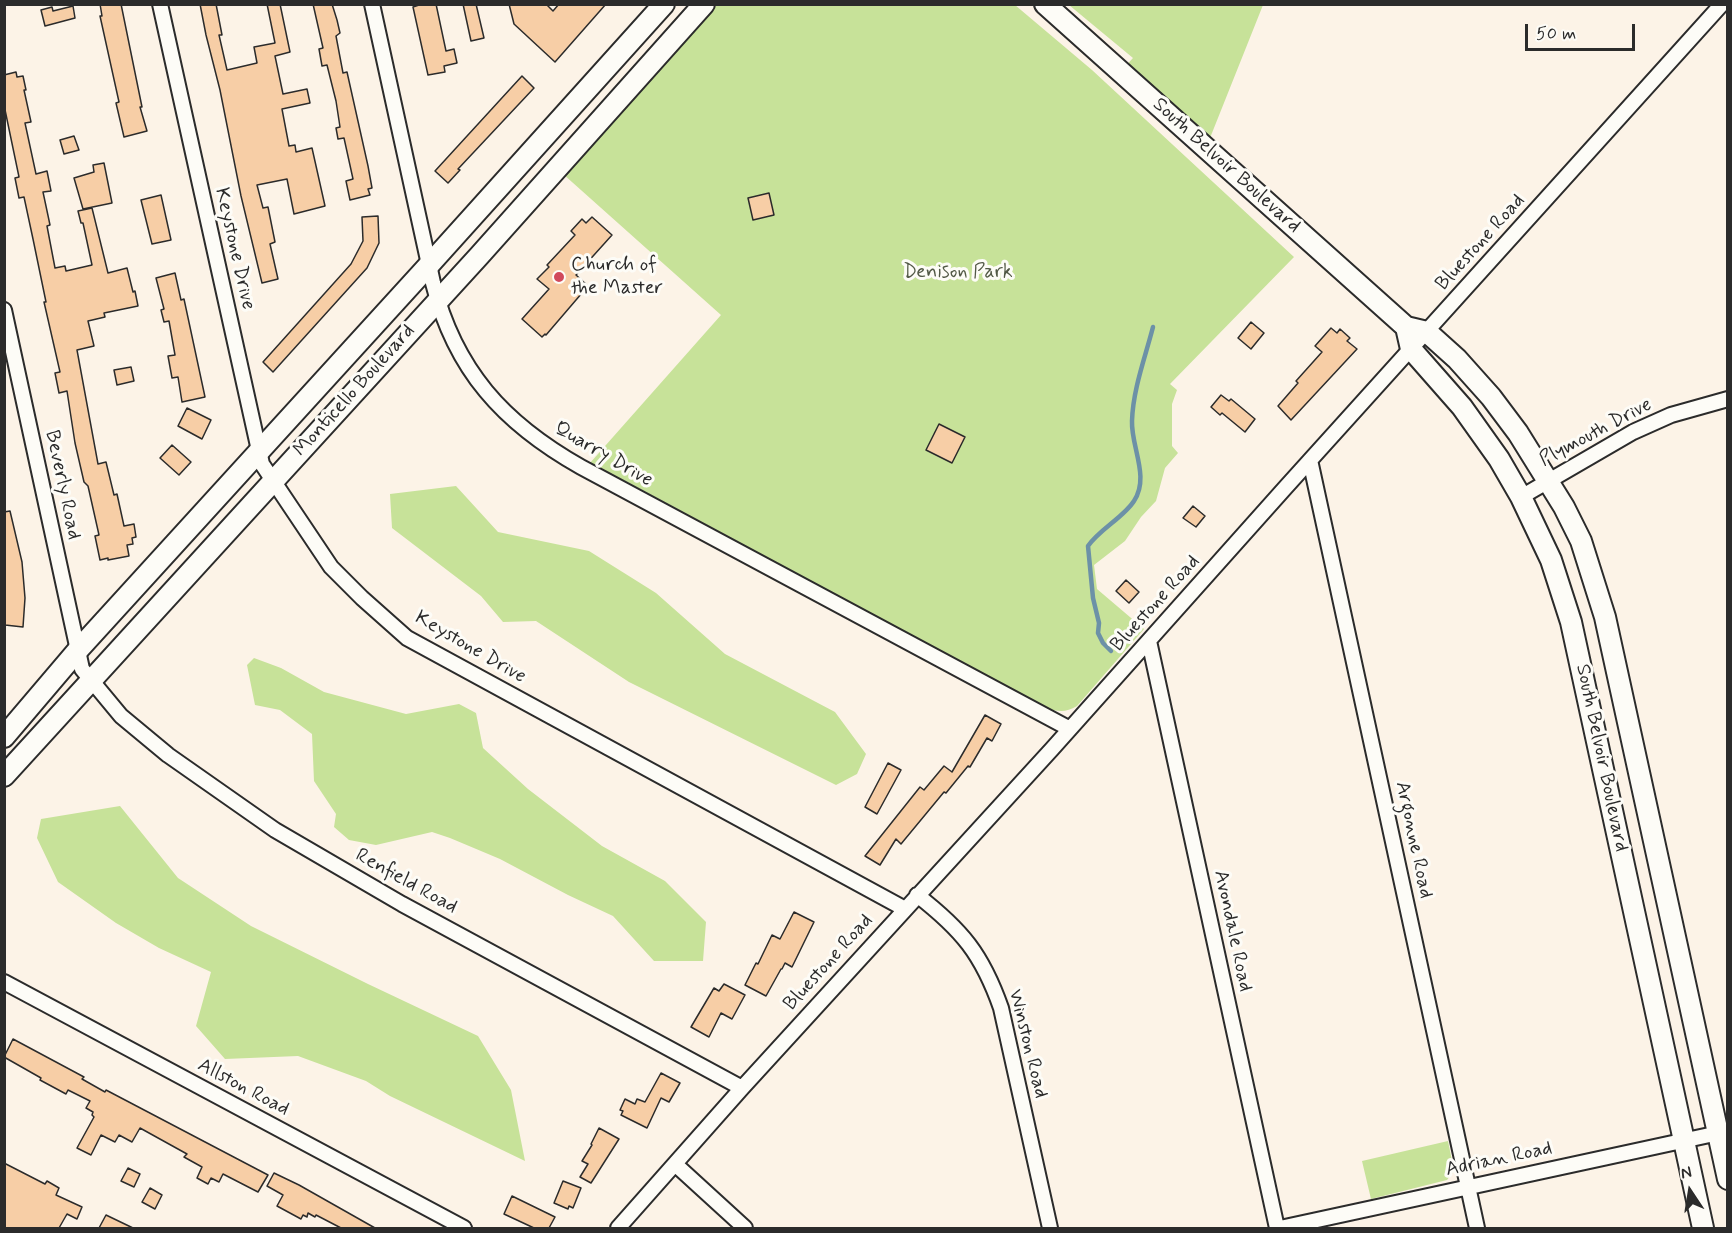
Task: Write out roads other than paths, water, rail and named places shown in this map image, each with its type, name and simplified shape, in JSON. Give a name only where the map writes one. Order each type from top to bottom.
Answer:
[{"type":"street","name":"Keystone Drive","points":[[160,4],[262,464],[331,567],[407,638],[905,909]]},
{"type":"street","name":"Quarry Drive","points":[[372,4],[437,300],[448,332],[466,364],[482,387],[512,420],[553,451],[643,501],[1070,729]]},
{"type":"street","name":"Monticello Boulevard","points":[[4,776],[84,666],[259,450],[429,266],[664,4]]},
{"type":"street","name":"Monticello Boulevard","points":[[4,736],[84,666],[273,480],[704,4]]},
{"type":"street","name":"South Belvoir Boulevard","points":[[1045,4],[1406,327],[1427,332],[1457,359],[1518,433],[1548,481],[1581,541],[1605,617],[1723,1132],[1728,1179]]},
{"type":"street","name":"Bluestone Road","points":[[618,1228],[1722,4]]},
{"type":"street","name":"Beverly Road","points":[[4,310],[84,666]]},
{"type":"street","name":"South Belvoir Boulevard","points":[[1406,327],[1411,349],[1468,415],[1499,459],[1521,497],[1551,560],[1571,622],[1703,1228]]},
{"type":"street","name":"Plymouth Drive","points":[[1521,497],[1633,432],[1671,415],[1728,399]]},
{"type":"street","name":"Argonne Road","points":[[1310,460],[1477,1228]]},
{"type":"street","name":"Avondale Road","points":[[1149,641],[1278,1228]]},
{"type":"street","name":"Renfield Road","points":[[84,666],[121,716],[168,755],[275,830],[402,904],[742,1088]]},
{"type":"street","name":"Winston Road","points":[[917,895],[947,918],[964,936],[991,980],[1001,1008],[1050,1228]]},
{"type":"street","name":"Allston Road","points":[[4,982],[464,1228]]},
{"type":"street","name":"Adrian Road","points":[[1278,1228],[1723,1132]]},
{"type":"street","points":[[675,1164],[745,1228]]},
{"type":"waterway","points":[[1111,651],[1103,643],[1098,633],[1099,623],[1093,598],[1088,546],[1130,507],[1138,492],[1140,472],[1132,431],[1133,409],[1137,385],[1153,327]]},
{"type":"place","name":"Church of the Master","points":[[559,277]]},
{"type":"park label","name":"Denison Park","points":[[958,273]]}]
